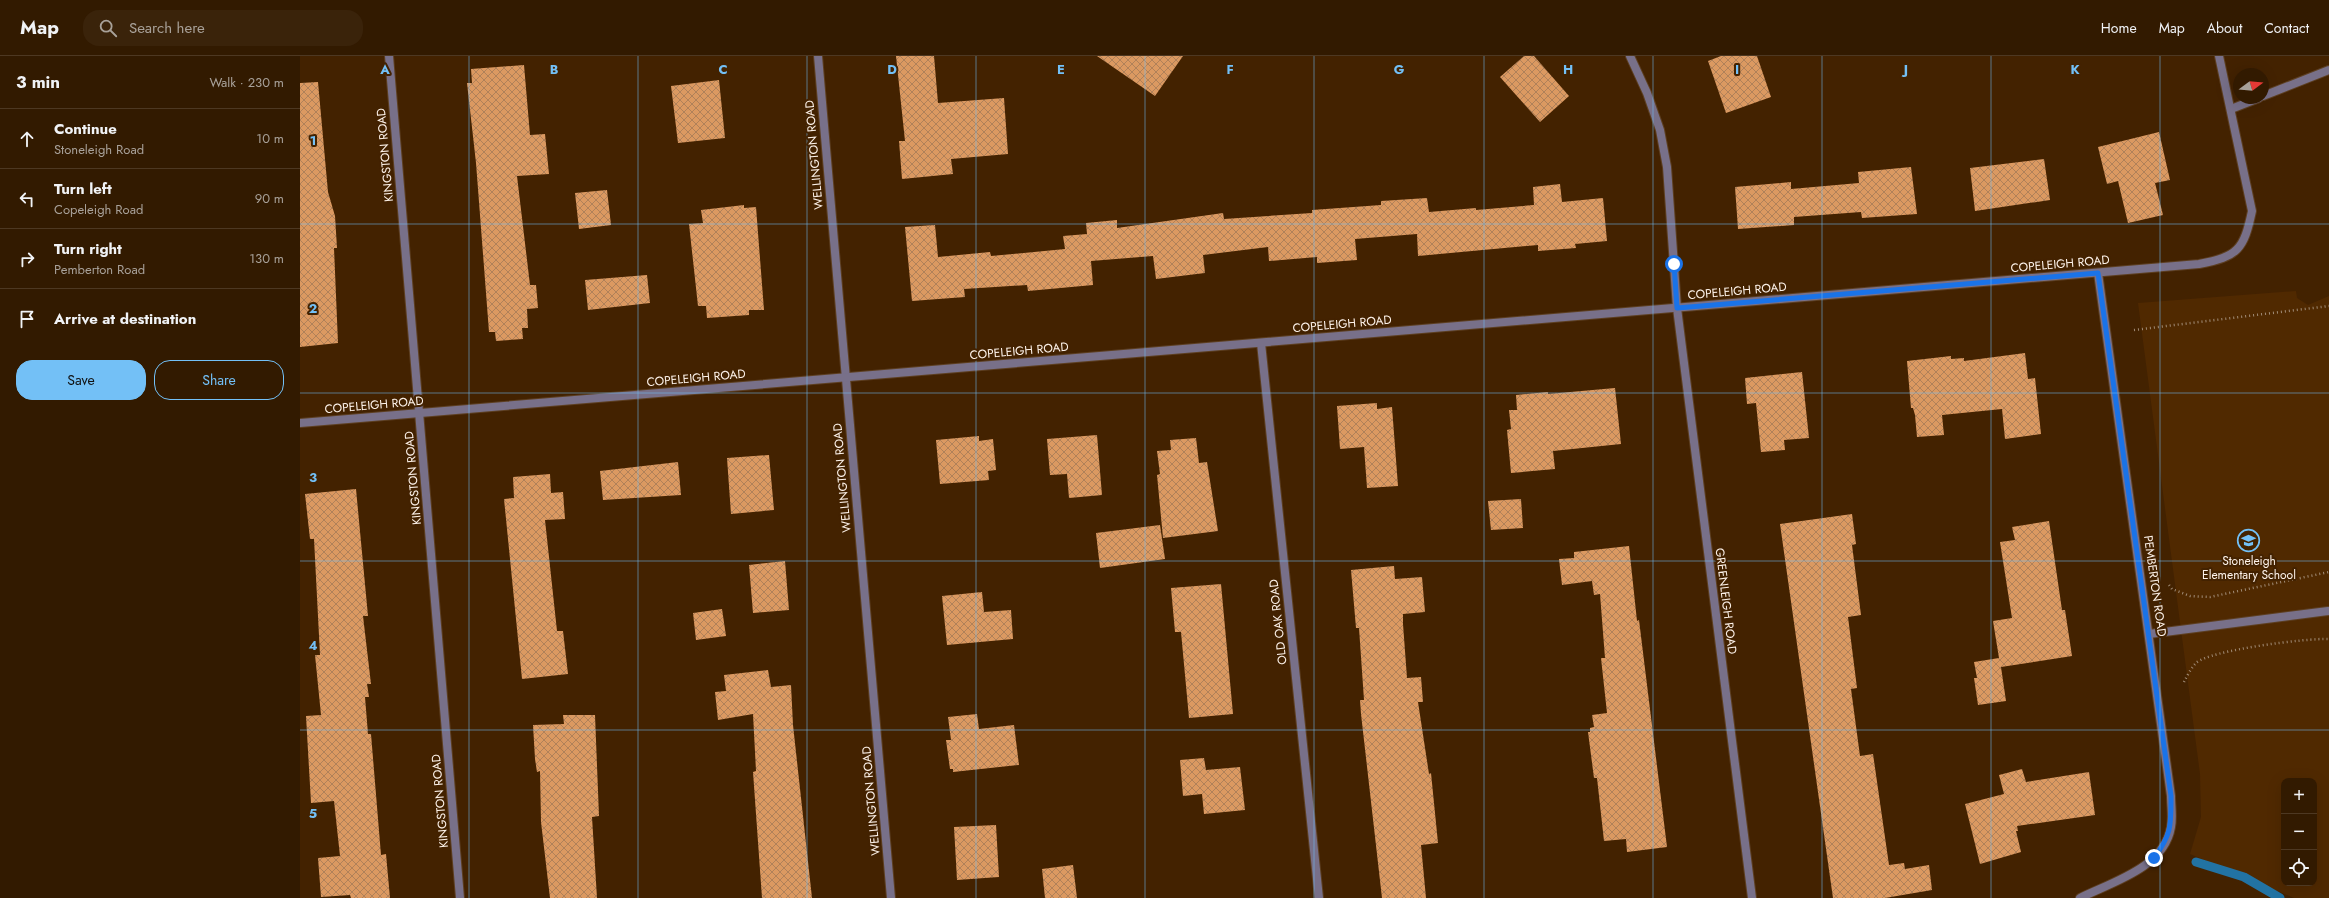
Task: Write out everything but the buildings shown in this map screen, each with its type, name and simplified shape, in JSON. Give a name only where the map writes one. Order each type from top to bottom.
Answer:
[{"type":"street","name":"KINGSTON ROAD","points":[[389,56],[460,898]]},
{"type":"street","name":"WELLINGTON ROAD","points":[[818,56],[891,898]]},
{"type":"street","name":"GREENLEIGH ROAD","points":[[1630,56],[1647,93],[1660,130],[1667,167],[1677,308],[1752,898]]},
{"type":"street","name":"COPELEIGH ROAD","points":[[300,423],[2098,273],[2199,264],[2220,260],[2236,252],[2247,236],[2252,211],[2219,56]]},
{"type":"street","points":[[2269,94],[2329,70]]},
{"type":"street","points":[[2231,109],[2244,104]]},
{"type":"street","name":"PEMBERTON ROAD","points":[[2080,898],[2141,868],[2154,858],[2164,844],[2171,827],[2171,796],[2098,273]]},
{"type":"street","name":"OLD OAK ROAD","points":[[1261,343],[1319,898]]},
{"type":"street","points":[[2149,634],[2329,611]]},
{"type":"path","points":[[2134,330],[2329,306]]},
{"type":"path","points":[[2169,585],[2172,589],[2190,596],[2210,597],[2329,572]]},
{"type":"path","points":[[2184,682],[2196,663],[2218,655],[2265,645],[2329,639]]},
{"type":"shaded area","name":"Stoneleigh Elementary School","points":[[2296,291],[2297,298],[2308,305],[2329,296],[2329,898],[2294,898],[2190,854],[2201,817],[2200,774],[2138,303]]},
{"type":"waterway","points":[[2196,862],[2244,877],[2280,898]]},
{"type":"place","name":"Stoneleigh Elementary School","points":[[2249,540]]},
{"type":"route","points":[[1674,264],[1677,308],[2098,273],[2171,796],[2171,827],[2164,844],[2154,858]]}]
